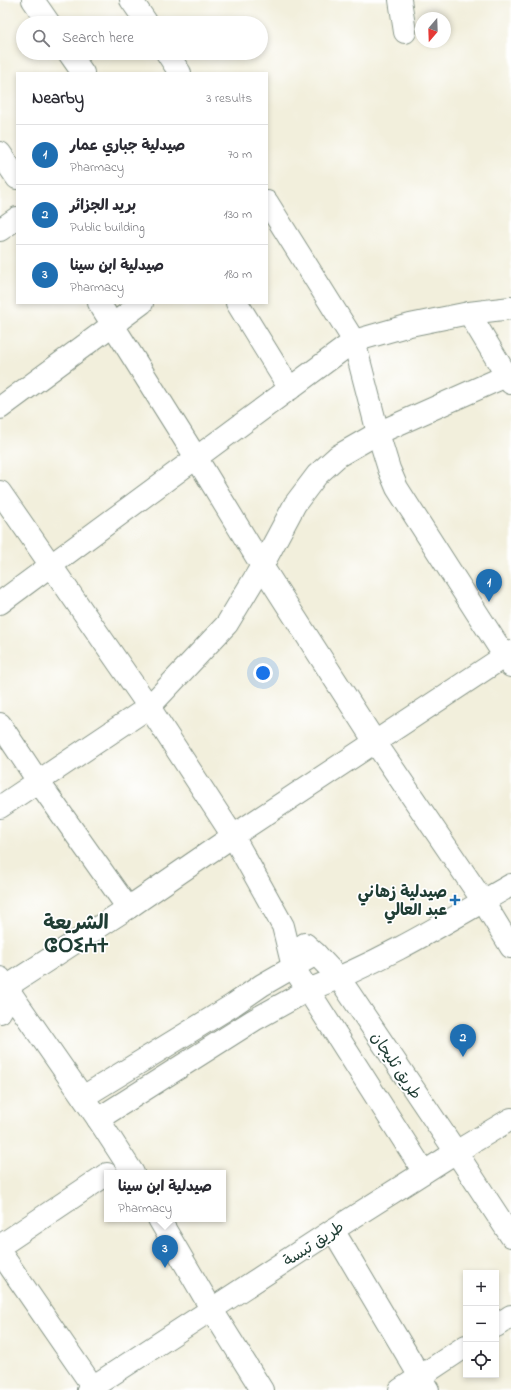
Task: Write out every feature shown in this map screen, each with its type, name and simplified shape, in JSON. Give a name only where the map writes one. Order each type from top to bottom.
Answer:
[{"type":"street","points":[[33,0],[44,16]]},
{"type":"street","points":[[132,0],[142,16]]},
{"type":"street","points":[[400,0],[405,32]]},
{"type":"street","points":[[75,60],[82,72]]},
{"type":"street","points":[[172,60],[179,72]]},
{"type":"street","points":[[0,153],[16,177]]},
{"type":"street","points":[[0,1012],[4,987],[128,908],[375,742],[509,658],[397,488],[389,469],[378,433],[354,341],[268,207]]},
{"type":"street","points":[[0,230],[16,219]]},
{"type":"street","points":[[101,304],[262,566],[375,742],[483,901],[511,946]]},
{"type":"street","points":[[0,408],[141,304]]},
{"type":"street","points":[[238,304],[290,389]]},
{"type":"street","points":[[0,603],[197,459],[354,341],[410,325],[469,313],[511,308]]},
{"type":"street","points":[[0,807],[149,707],[227,624],[262,566],[295,504],[316,475],[338,456],[378,433],[509,379],[469,313]]},
{"type":"street","points":[[0,492],[149,707],[233,836],[283,926],[293,967],[424,1172]]},
{"type":"street","points":[[0,724],[38,781],[128,908]]},
{"type":"street","points":[[98,1119],[254,1020],[308,990],[339,978],[402,947],[511,885]]},
{"type":"street","name":"طريق ثليجان","points":[[283,926],[316,954],[339,978],[456,1152]]},
{"type":"street","points":[[82,1097],[316,954]]},
{"type":"street","points":[[4,987],[98,1119],[130,1167],[119,1170]]},
{"type":"street","name":"طريق تبسة","points":[[92,1389],[333,1230],[511,1119]]},
{"type":"street","points":[[456,1152],[511,1236]]},
{"type":"street","points":[[0,1246],[104,1176]]},
{"type":"street","points":[[161,1222],[212,1310],[262,1390]]},
{"type":"street","points":[[333,1230],[424,1384]]},
{"type":"street","points":[[0,1252],[92,1389]]},
{"type":"street","points":[[499,1324],[511,1316]]},
{"type":"street","points":[[400,1390],[424,1384],[463,1349]]},
{"type":"place","name":"صيدلية جباري عمار","points":[[489,602]]},
{"type":"place","name":"صيدلية زهاني عبد العالي","points":[[455,900]]},
{"type":"place","name":"بريد الجزائر","points":[[463,1057]]},
{"type":"place","name":"صيدلية ابن سينا","points":[[165,1268]]},
{"type":"district","name":"الشريعة ⵛⵔⵉⵄⵜ","points":[[76,934]]}]
